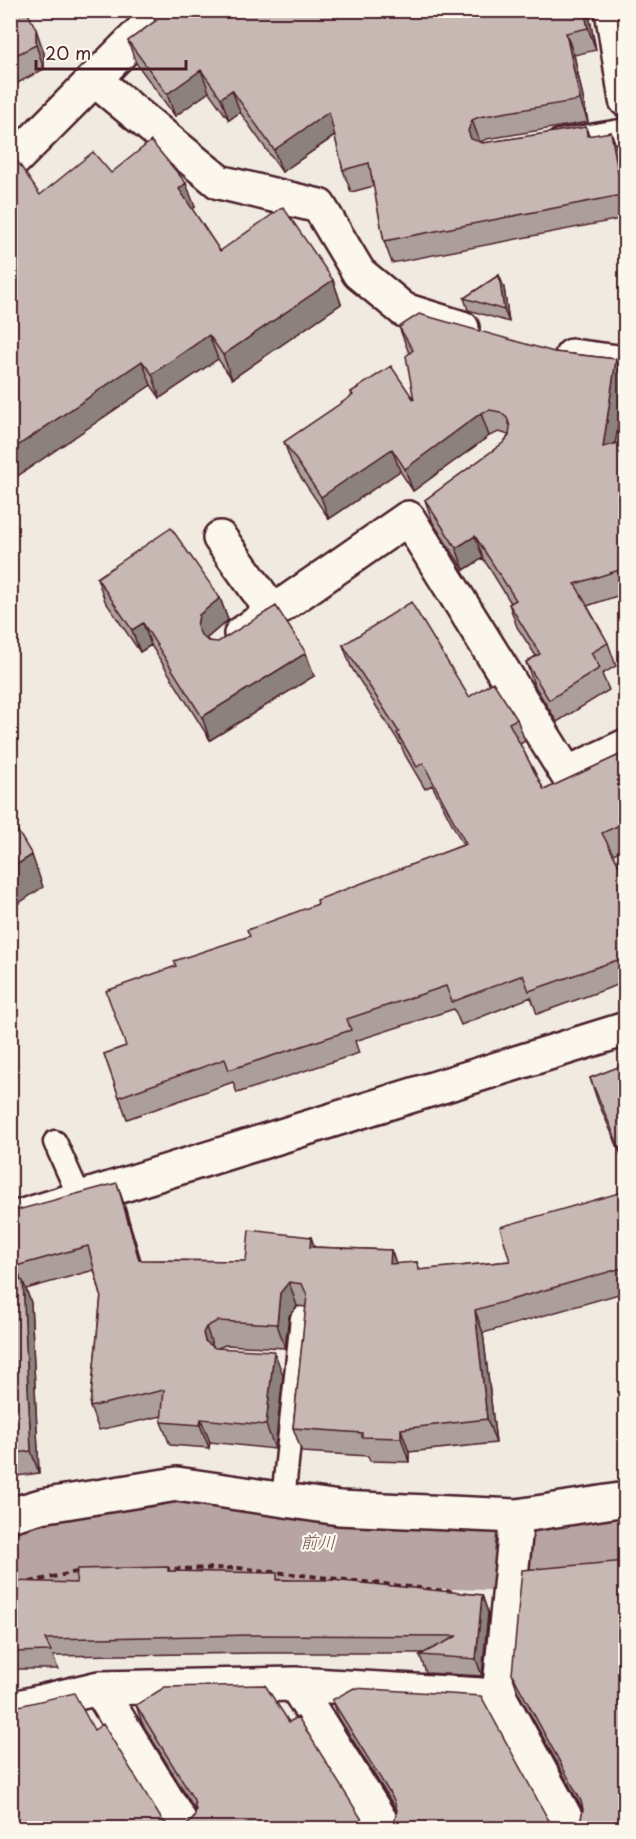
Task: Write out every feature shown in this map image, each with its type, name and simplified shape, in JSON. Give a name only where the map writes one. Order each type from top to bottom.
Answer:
[{"type":"street","points":[[15,151],[95,80],[163,10]]},
{"type":"street","points":[[612,10],[626,100]]},
{"type":"street","points":[[95,80],[219,182],[319,206],[359,273],[404,310],[487,336]]},
{"type":"street","points":[[544,350],[626,363]]},
{"type":"street","points":[[224,646],[435,498]]},
{"type":"street","points":[[408,519],[567,774],[626,746]]},
{"type":"street","points":[[220,538],[273,612]]},
{"type":"street","points":[[10,1220],[626,1029]]},
{"type":"street","points":[[10,1515],[41,1506],[177,1484],[339,1508],[518,1516],[626,1499]]},
{"type":"street","points":[[518,1516],[499,1696],[571,1828]]},
{"type":"street","points":[[10,1709],[99,1689],[295,1684],[499,1696]]},
{"type":"street","points":[[295,1684],[385,1828]]},
{"type":"street","points":[[99,1689],[184,1828]]},
{"type":"lane","points":[[535,145],[626,129]]},
{"type":"lane","points":[[55,1142],[80,1198]]},
{"type":"lane","points":[[283,1500],[287,1361],[302,1318]]},
{"type":"path","points":[[156,1569],[238,1568],[509,1600]]},
{"type":"path","points":[[21,1584],[86,1570]]},
{"type":"building","points":[[10,10],[26,10],[36,29],[36,45],[10,58]]},
{"type":"building","points":[[158,10],[584,10],[588,28],[566,33],[580,100],[479,117],[472,120],[468,131],[471,139],[483,143],[586,127],[587,136],[611,132],[622,195],[384,241],[369,163],[343,170],[329,112],[274,150],[232,90],[221,98],[201,70],[167,94],[128,41],[157,20],[153,16]]},
{"type":"building","points":[[151,141],[186,183],[179,189],[220,251],[283,207],[333,280],[223,355],[209,335],[152,374],[142,361],[10,451],[10,167],[18,162],[40,195],[93,152],[111,173]]},
{"type":"building","points":[[499,275],[504,310],[464,298]]},
{"type":"building","points":[[419,314],[554,352],[616,359],[603,447],[626,441],[626,568],[575,584],[608,643],[591,653],[600,668],[549,700],[526,662],[540,654],[509,604],[516,600],[475,536],[456,548],[425,500],[503,443],[509,436],[510,426],[507,418],[500,412],[490,410],[481,413],[405,469],[392,449],[321,497],[284,442],[353,395],[351,392],[391,366],[414,400],[406,356],[413,350],[399,327]]},
{"type":"building","points":[[171,528],[220,598],[199,615],[197,626],[201,635],[208,641],[218,642],[276,606],[306,653],[202,717],[143,623],[132,630],[97,578]]},
{"type":"building","points":[[411,602],[469,697],[493,682],[517,719],[509,723],[544,790],[626,752],[626,822],[602,833],[626,879],[626,957],[529,991],[523,975],[452,1002],[446,986],[347,1019],[351,1030],[229,1070],[225,1059],[119,1097],[104,1054],[126,1046],[106,991],[176,966],[174,961],[250,936],[247,930],[318,904],[317,900],[466,844],[423,763],[417,767],[397,733],[399,732],[343,645]]},
{"type":"building","points":[[10,818],[32,855],[10,869]]},
{"type":"building","points":[[626,1064],[626,1163],[590,1078]]},
{"type":"building","points":[[117,1183],[139,1260],[246,1261],[249,1230],[311,1237],[310,1247],[391,1250],[390,1264],[417,1262],[418,1270],[510,1261],[500,1227],[626,1191],[626,1267],[475,1310],[487,1419],[401,1429],[401,1438],[362,1437],[362,1433],[293,1428],[307,1295],[302,1284],[289,1282],[280,1293],[277,1324],[217,1321],[206,1327],[203,1333],[205,1341],[215,1348],[274,1351],[266,1425],[201,1419],[200,1425],[161,1422],[164,1390],[90,1407],[101,1295],[88,1246],[16,1266],[10,1247],[10,1212]]},
{"type":"building","points":[[10,1278],[23,1281],[31,1451],[10,1454]]},
{"type":"building","points":[[626,1561],[626,1828],[564,1828],[574,1826],[581,1819],[583,1809],[581,1801],[512,1674],[522,1570]]},
{"type":"building","points":[[168,1567],[168,1571],[277,1573],[277,1580],[332,1580],[482,1595],[476,1659],[420,1655],[457,1636],[252,1635],[45,1639],[51,1651],[10,1652],[12,1581],[76,1583],[77,1569]]},
{"type":"building","points":[[265,1685],[289,1722],[298,1717],[362,1820],[369,1826],[378,1828],[177,1828],[186,1826],[194,1818],[196,1810],[194,1800],[136,1705],[165,1687]]},
{"type":"building","points":[[354,1688],[481,1696],[548,1819],[555,1826],[564,1828],[378,1828],[388,1826],[395,1819],[397,1810],[394,1800],[332,1700]]},
{"type":"building","points":[[74,1693],[94,1730],[103,1724],[162,1820],[169,1826],[177,1828],[10,1828],[10,1708]]},
{"type":"waterway","name":"前川","points":[[10,1559],[42,1552],[181,1537],[565,1547],[626,1536]]}]
